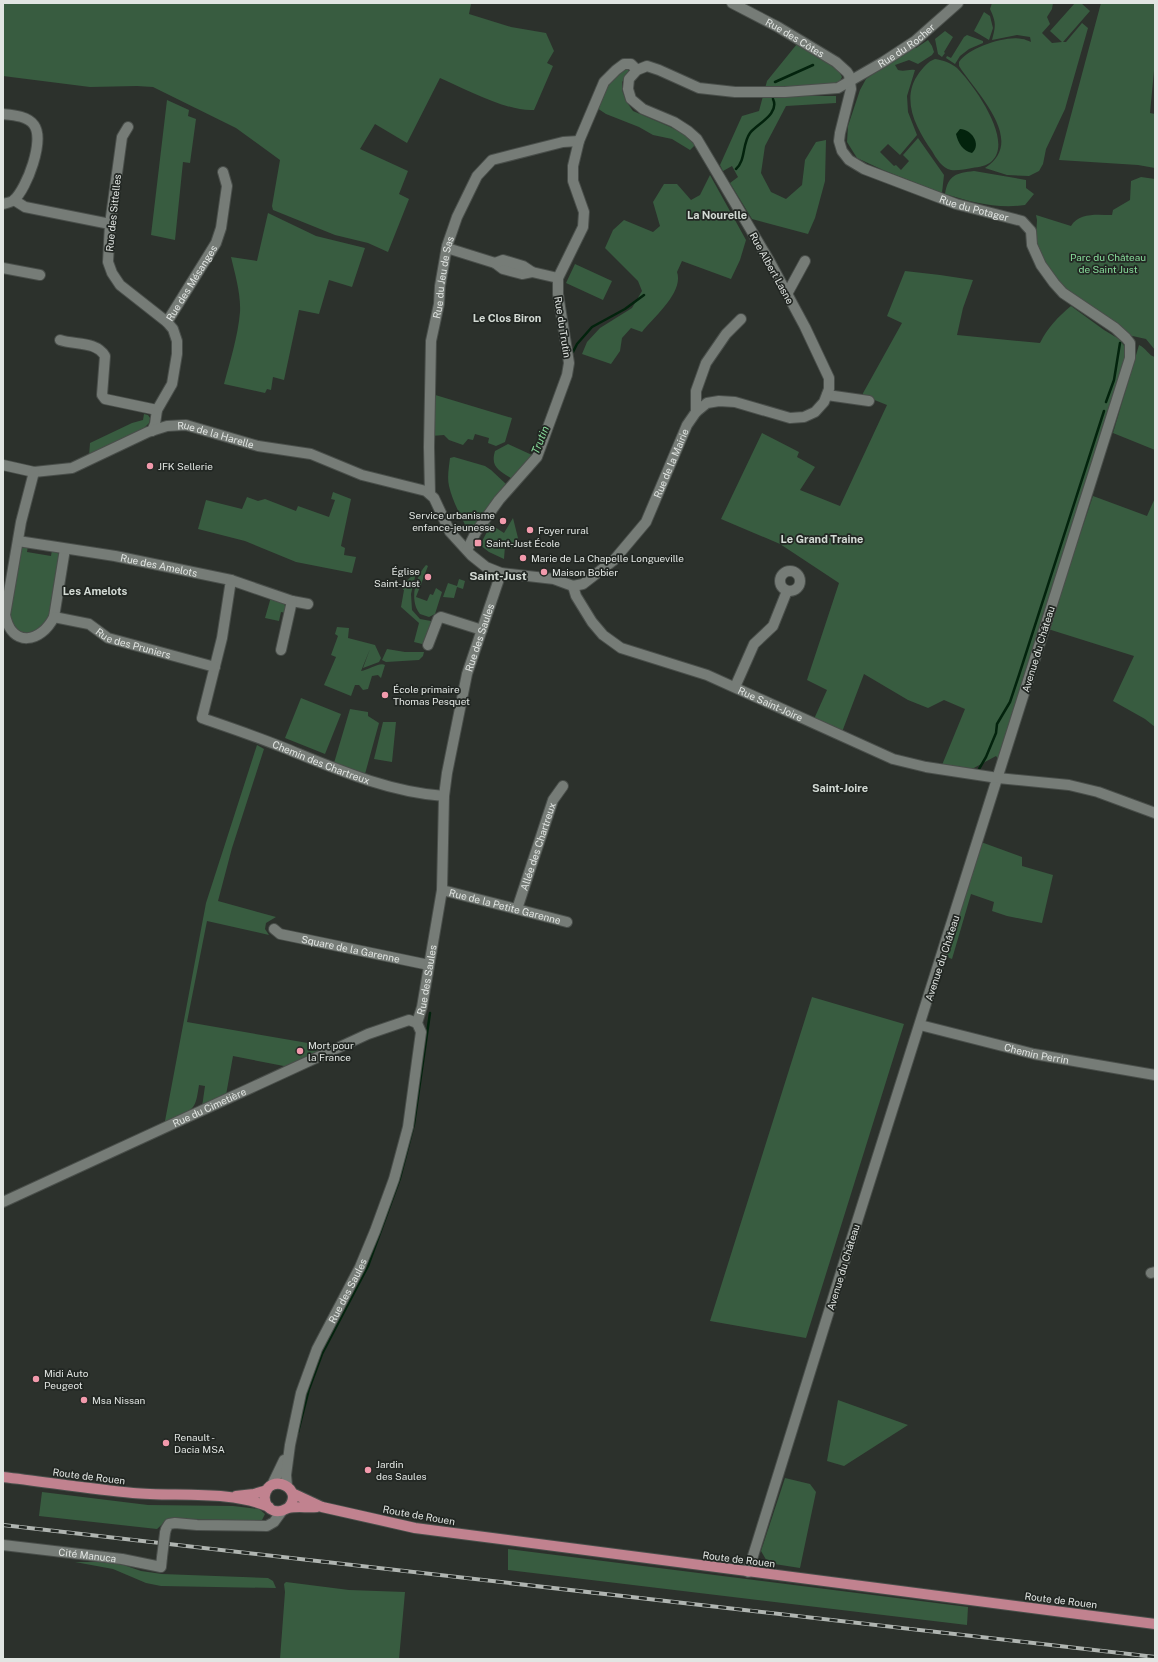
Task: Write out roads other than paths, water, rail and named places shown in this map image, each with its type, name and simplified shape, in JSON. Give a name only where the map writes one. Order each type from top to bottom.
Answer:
[{"type":"main road","name":"Route de Rouen","points":[[3,1477],[133,1493],[220,1497],[254,1502],[269,1507]]},
{"type":"main road","points":[[281,1484],[289,1490],[292,1501],[285,1509],[276,1511],[269,1507],[265,1499],[270,1487],[281,1484]]},
{"type":"main road","name":"Route de Rouen","points":[[220,1497],[254,1494],[270,1487]]},
{"type":"main road","name":"Route de Rouen","points":[[289,1490],[322,1507],[415,1528],[1155,1624]]},
{"type":"main road","name":"Route de Rouen","points":[[285,1509],[322,1507]]},
{"type":"street","name":"Rue des Côtes","points":[[732,3],[778,27],[836,62],[847,72],[849,75],[849,80]]},
{"type":"street","name":"Rue du Rocher","points":[[849,80],[883,62],[915,41],[958,3]]},
{"type":"street","name":"Rue du Trutin","points":[[467,550],[476,532],[499,500],[537,457],[567,375],[569,363],[558,294],[558,278],[583,226],[584,212],[573,181],[573,166],[579,141],[604,82],[624,64],[631,64],[637,70]]},
{"type":"street","points":[[637,70],[646,66],[659,70],[699,88],[735,92],[785,92],[838,88],[849,80]]},
{"type":"street","name":"Rue Albert Lasne","points":[[637,70],[629,79],[628,89],[631,99],[643,109],[674,122],[697,139],[805,327],[829,378],[829,389],[827,395]]},
{"type":"street","name":"Rue du Potager","points":[[849,80],[851,89],[839,141],[842,151],[849,160],[864,169],[956,204],[1022,221],[1031,231],[1032,245],[1041,265],[1054,283],[1063,293],[1115,328],[1130,343]]},
{"type":"street","points":[[3,114],[28,119],[35,125],[38,135],[35,158],[21,191],[14,200],[3,204]]},
{"type":"street","name":"Rue des Sittelles","points":[[128,127],[122,136],[110,224],[108,262],[112,273],[120,285],[167,322]]},
{"type":"street","name":"Rue du Jeu de Sas","points":[[430,494],[429,440],[431,341],[439,304],[440,286],[450,233],[477,176],[492,160],[563,142],[579,141]]},
{"type":"street","name":"Rue des Mésanges","points":[[152,431],[157,412],[172,384],[177,354],[177,340],[167,322],[214,247],[218,238],[221,228],[227,186],[223,172]]},
{"type":"street","points":[[14,200],[25,207],[110,224]]},
{"type":"street","points":[[447,248],[495,263],[503,269],[522,274],[532,272],[558,278]]},
{"type":"street","points":[[787,294],[805,262]]},
{"type":"street","points":[[3,268],[40,275]]},
{"type":"street","points":[[696,412],[696,391],[706,363],[726,334],[741,319]]},
{"type":"street","points":[[60,340],[69,344],[95,346],[101,351],[104,356],[102,396],[105,399],[157,412],[163,421],[172,426]]},
{"type":"street","name":"Avenue du Château","points":[[748,1572],[843,1266],[1130,358],[1130,343]]},
{"type":"street","points":[[696,412],[707,403],[719,400],[735,402],[790,418],[804,417],[815,412],[824,402],[827,395],[869,401]]},
{"type":"street","name":"Rue de la Mairie","points":[[573,586],[583,584],[614,560],[646,522],[687,425],[696,412]]},
{"type":"street","name":"Rue de la Harelle","points":[[3,465],[34,472],[72,468],[162,427],[186,425],[258,446],[311,454],[362,475],[426,491],[430,494]]},
{"type":"street","points":[[34,472],[18,541],[4,615],[6,622],[19,636],[26,638],[36,637],[50,626],[54,617],[65,549]]},
{"type":"street","points":[[430,494],[434,498],[447,528],[467,550],[486,567],[501,573],[517,576],[554,579],[573,586]]},
{"type":"street","name":"Rue des Amelots","points":[[18,541],[115,556],[231,580],[292,601],[308,604]]},
{"type":"street","name":"Rue des Saules","points":[[289,1490],[286,1475],[290,1445],[301,1393],[317,1349],[360,1267],[375,1231],[394,1179],[408,1127],[421,1032],[417,1023],[422,1007],[442,890],[444,796],[447,773],[458,711],[467,674],[501,573]]},
{"type":"street","points":[[215,667],[222,638],[231,580]]},
{"type":"street","name":"Rue Saint-Joire","points":[[573,586],[576,596],[592,622],[603,635],[621,648],[677,665],[736,688],[893,760],[926,767],[998,778],[1053,782],[1098,792],[1155,813]]},
{"type":"street","points":[[736,688],[754,644],[773,626],[787,591]]},
{"type":"street","points":[[281,650],[292,601]]},
{"type":"street","name":"Rue des Pruniers","points":[[54,617],[89,624],[108,638],[215,667]]},
{"type":"street","points":[[428,645],[438,619],[441,617],[482,630]]},
{"type":"street","name":"Chemin des Chartreux","points":[[215,667],[202,718],[274,744],[338,770],[406,791],[444,796]]},
{"type":"street","name":"Allée des Chartreux","points":[[517,909],[552,800],[562,786]]},
{"type":"street","name":"Rue de la Petite Garenne","points":[[442,890],[567,922]]},
{"type":"street","name":"Square de la Garenne","points":[[274,929],[280,934],[429,965]]},
{"type":"street","name":"Rue du Cimetière","points":[[3,1202],[368,1034],[409,1020],[417,1023]]},
{"type":"street","name":"Chemin Perrin","points":[[920,1025],[1034,1054],[1155,1075]]},
{"type":"street","name":"Rue des Saules","points":[[270,1487],[283,1464],[290,1445]]},
{"type":"street","points":[[259,1527],[265,1522],[269,1507]]},
{"type":"street","points":[[259,1527],[267,1526],[274,1522],[285,1509]]},
{"type":"street","name":"Cité Manuca","points":[[3,1545],[122,1559],[161,1567],[165,1532],[169,1524],[259,1527]]},
{"type":"waterway","points":[[775,82],[813,65]]},
{"type":"waterway","points":[[736,169],[743,157],[746,142],[750,133],[771,114],[774,104],[773,99]]},
{"type":"waterway","name":"Trutin","points":[[573,352],[577,344],[592,327],[625,309],[644,295]]},
{"type":"waterway","points":[[1106,402],[1114,380],[1120,343]]},
{"type":"waterway","points":[[979,769],[986,757],[996,733],[997,724],[1010,702],[1104,411]]},
{"type":"waterway","points":[[298,1432],[309,1389],[322,1354],[368,1266],[400,1178],[414,1124],[430,1013]]},
{"type":"railway","points":[[3,1525],[1155,1657]]},
{"type":"place","name":"JFK Sellerie","points":[[150,466]]},
{"type":"place","name":"Service urbanisme enfance-jeunesse","points":[[503,521]]},
{"type":"place","name":"Foyer rural","points":[[530,530]]},
{"type":"place","name":"Saint-Just École","points":[[478,543]]},
{"type":"place","name":"Marie de La Chapelle Longueville","points":[[523,558]]},
{"type":"place","name":"Maison Bobier","points":[[544,572]]},
{"type":"place","name":"Église Saint-Just","points":[[428,577]]},
{"type":"place","name":"École primaire Thomas Pesquet","points":[[385,695]]},
{"type":"place","name":"Mort pour la France","points":[[300,1051]]},
{"type":"place","name":"Midi Auto Peugeot","points":[[36,1379]]},
{"type":"place","name":"Msa Nissan","points":[[84,1400]]},
{"type":"place","name":"Renault - Dacia MSA","points":[[166,1443]]},
{"type":"place","name":"Jardin des Saules","points":[[368,1470]]},
{"type":"district","name":"La Nourelle","points":[[717,215]]},
{"type":"district","name":"Le Clos Biron","points":[[507,318]]},
{"type":"district","name":"Le Grand Traine","points":[[822,539]]},
{"type":"district","name":"Saint-Just","points":[[498,576]]},
{"type":"district","name":"Les Amelots","points":[[95,591]]},
{"type":"district","name":"Saint-Joire","points":[[840,788]]},
{"type":"park label","name":"Parc du Château de Saint Just","points":[[1108,262]]}]
